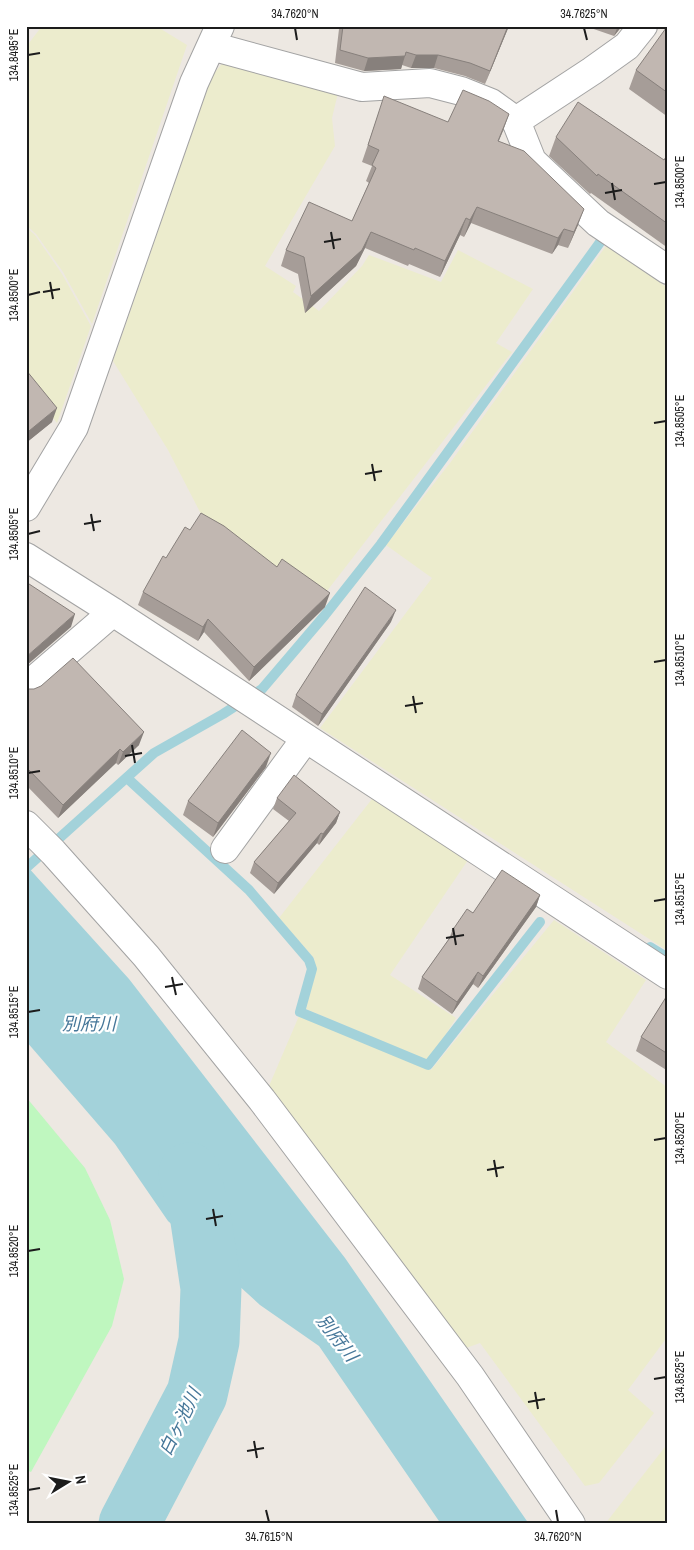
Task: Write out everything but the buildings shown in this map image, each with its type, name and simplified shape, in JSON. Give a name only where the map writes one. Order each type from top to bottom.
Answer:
[{"type":"street","points":[[516,120],[592,71],[626,46],[643,26]]},
{"type":"street","points":[[30,491],[74,428],[191,93],[215,36],[362,87],[430,83],[491,103],[516,120],[532,161],[598,223],[668,270]]},
{"type":"street","points":[[26,557],[668,975]]},
{"type":"street","points":[[26,687],[113,612]]},
{"type":"street","points":[[225,849],[306,738]]},
{"type":"street","points":[[39,838],[146,956],[262,1100],[470,1376],[571,1524]]},
{"type":"green space","points":[[42,26],[156,26],[187,45],[92,324],[63,272],[36,234],[26,225],[26,47]]},
{"type":"green space","points":[[225,60],[338,93],[332,118],[335,146],[265,266],[296,286],[293,292],[319,311],[362,266],[369,255],[441,282],[458,250],[533,289],[496,343],[512,352],[320,600],[201,514],[168,450],[113,361],[212,76]]},
{"type":"green space","points":[[26,227],[35,235],[62,274],[91,326],[57,423],[26,384]]},
{"type":"green space","points":[[606,246],[668,288],[668,951],[320,728],[432,578],[386,545],[450,463]]},
{"type":"green space","points":[[372,799],[468,860],[390,975],[456,1018],[429,1061],[306,1009],[316,969],[314,958],[279,918]]},
{"type":"green space","points":[[554,920],[646,980],[606,1042],[668,1088],[668,1336],[628,1390],[654,1413],[599,1483],[585,1486],[480,1343],[466,1348],[269,1086],[299,1016],[431,1070]]},
{"type":"green space","points":[[26,1097],[85,1168],[110,1220],[124,1279],[112,1326],[31,1472],[26,1470]]},
{"type":"green space","points":[[668,1443],[668,1524],[605,1524]]},
{"type":"water","name":"別府川","points":[[26,865],[129,979],[345,1258],[529,1524],[441,1524],[319,1346],[260,1305],[168,1221],[115,1144],[26,1041]]},
{"type":"waterway","points":[[26,868],[154,753],[223,714],[262,689],[325,615],[381,544],[601,241]]},
{"type":"waterway","points":[[127,778],[249,890],[309,960],[312,969],[300,1012],[428,1065],[540,922]]},
{"type":"waterway","points":[[650,947],[668,958]]},
{"type":"waterway","name":"白ヶ池川","points":[[129,1524],[197,1394],[209,1341],[211,1288],[200,1214],[189,1173]]}]
